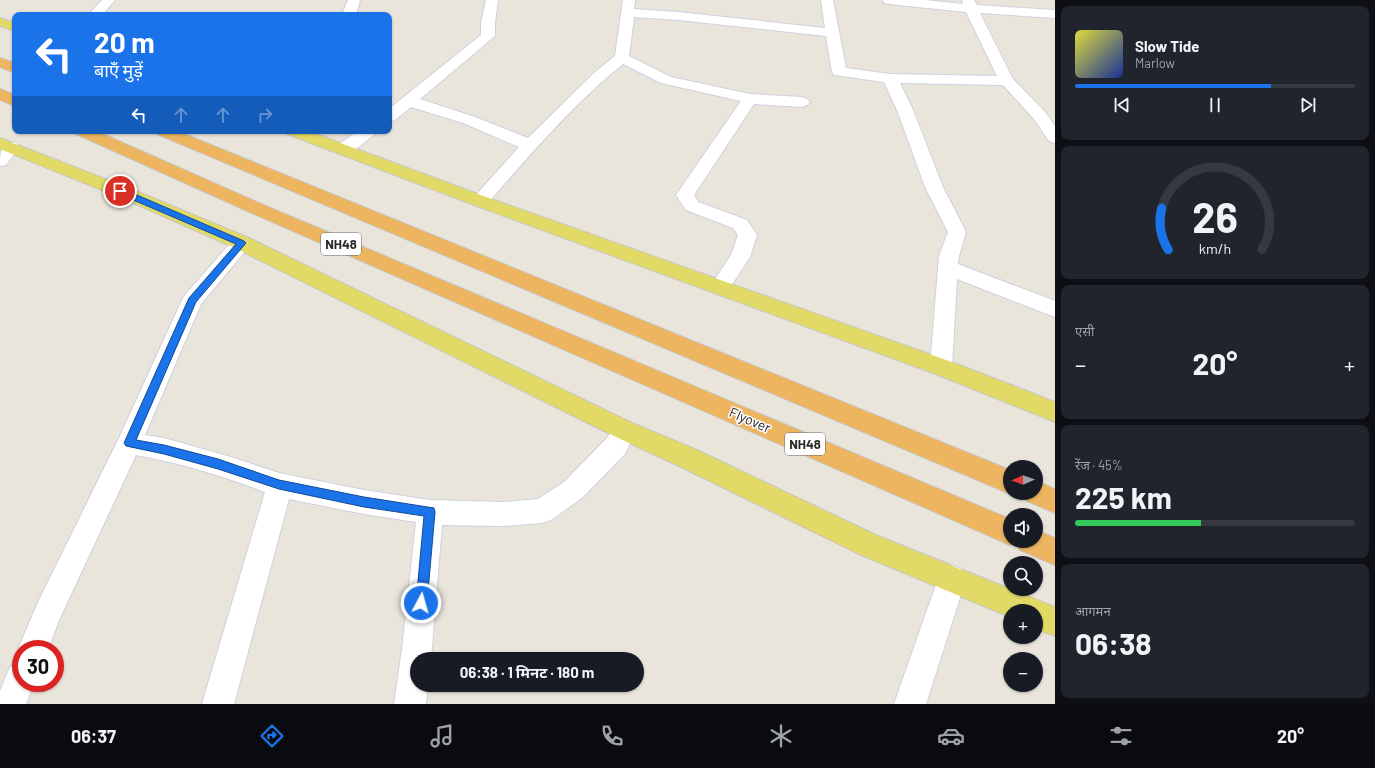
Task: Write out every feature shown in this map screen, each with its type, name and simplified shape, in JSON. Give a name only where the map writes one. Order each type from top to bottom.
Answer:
[{"type":"highway","points":[[0,62],[12,68]]},
{"type":"highway","points":[[0,94],[12,100]]},
{"type":"highway","name":"Flyover","points":[[89,134],[260,210],[1003,529]]},
{"type":"highway","name":"NH48","points":[[170,134],[1003,479]]},
{"type":"highway","points":[[1043,496],[1055,501]]},
{"type":"highway","points":[[1043,547],[1055,552]]},
{"type":"main road","points":[[0,22],[12,26]]},
{"type":"main road","points":[[301,134],[480,201],[941,366],[1055,412]]},
{"type":"main road","points":[[4,150],[135,197],[242,243],[624,430],[688,458],[869,545],[1012,604]]},
{"type":"main road","points":[[1043,617],[1055,622]]},
{"type":"street","points":[[98,12],[109,0]]},
{"type":"street","points":[[350,12],[354,0]]},
{"type":"street","points":[[392,115],[488,36],[488,23],[492,0]]},
{"type":"street","points":[[826,0],[839,72],[890,78],[1007,81]]},
{"type":"street","points":[[889,0],[970,4],[1055,14]]},
{"type":"street","points":[[970,4],[975,19],[1007,81],[1040,116],[1055,138]]},
{"type":"street","points":[[480,201],[530,145],[599,76],[622,58],[628,6],[686,17],[833,33]]},
{"type":"street","points":[[622,58],[666,80],[750,99],[802,102]]},
{"type":"street","points":[[890,78],[905,110],[934,188],[957,232],[949,256],[941,366]]},
{"type":"street","points":[[720,287],[740,257],[748,235],[740,224],[692,206],[685,195],[750,99]]},
{"type":"street","points":[[409,101],[469,120],[530,145]]},
{"type":"street","points":[[344,149],[365,134]]},
{"type":"street","points":[[37,640],[129,443],[192,300],[242,243]]},
{"type":"street","points":[[948,268],[1055,309]]},
{"type":"street","points":[[129,443],[164,449],[216,464],[279,485],[364,502],[430,512],[504,514],[542,511],[573,490],[616,446],[624,430]]},
{"type":"street","points":[[218,704],[272,515],[279,485]]},
{"type":"street","points":[[410,704],[417,649],[430,512]]},
{"type":"street","points":[[910,704],[952,579]]},
{"type":"street","points":[[10,704],[15,692]]},
{"type":"route","points":[[120,191],[242,243],[192,300],[129,443],[164,449],[218,464],[279,485],[364,502],[430,512],[421,603]]}]
